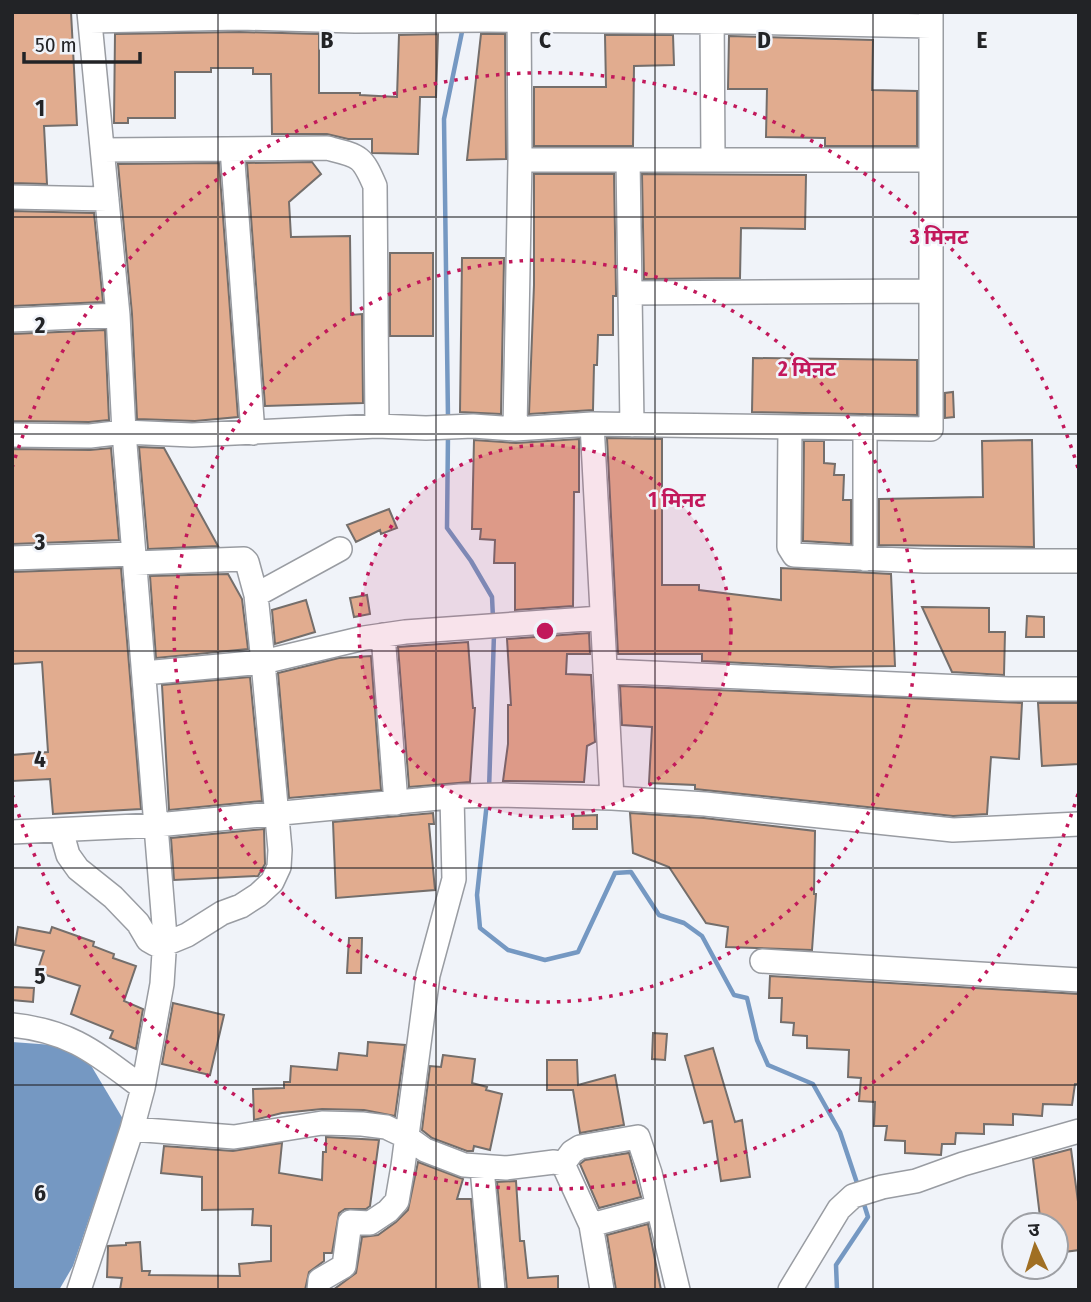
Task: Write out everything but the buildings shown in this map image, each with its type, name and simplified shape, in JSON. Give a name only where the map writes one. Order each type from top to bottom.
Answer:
[{"type":"street","points":[[12,435],[90,436],[124,432],[192,436],[377,426],[515,429],[592,424],[931,429],[931,19],[519,17],[450,21],[339,17],[90,16],[118,315],[124,432],[165,944],[162,984],[143,1088],[79,1290]]},
{"type":"street","points":[[515,429],[520,160],[519,17]]},
{"type":"street","points":[[711,17],[713,159]]},
{"type":"street","points":[[103,150],[327,148],[358,156],[368,169],[375,186],[377,426]]},
{"type":"street","points":[[232,149],[253,433]]},
{"type":"street","points":[[520,160],[930,160]]},
{"type":"street","points":[[628,160],[632,425]]},
{"type":"street","points":[[12,197],[107,199]]},
{"type":"street","points":[[630,293],[929,291]]},
{"type":"street","points":[[12,320],[118,315]]},
{"type":"street","points":[[592,424],[612,798]]},
{"type":"street","points":[[790,427],[790,552],[800,557],[1079,561]]},
{"type":"street","points":[[865,559],[866,428]]},
{"type":"street","points":[[256,595],[340,549]]},
{"type":"street","points":[[12,558],[244,559],[256,595],[280,850],[279,867],[272,881],[258,895],[241,906],[222,913],[187,935],[165,944],[155,944],[148,940],[138,923],[113,897],[78,869],[68,855],[61,830]]},
{"type":"street","points":[[144,673],[263,662],[383,635],[601,618]]},
{"type":"street","points":[[383,635],[396,803]]},
{"type":"street","points":[[605,671],[995,689],[1079,689]]},
{"type":"street","points":[[12,832],[157,825],[503,795],[718,805],[953,830],[1079,824]]},
{"type":"street","points":[[319,1290],[320,1280],[344,1266],[351,1222],[370,1223],[397,1201],[428,975],[454,879],[456,797]]},
{"type":"street","points":[[762,961],[1079,980]]},
{"type":"street","points":[[12,1025],[52,1032],[85,1045],[143,1088]]},
{"type":"street","points":[[132,1129],[234,1138],[322,1123],[340,1123],[386,1127],[425,1150],[464,1166],[506,1168],[554,1162],[563,1164]]},
{"type":"street","points":[[790,1290],[839,1209],[853,1196],[916,1181],[963,1164],[1079,1131]]},
{"type":"street","points":[[563,1164],[580,1147],[638,1137],[678,1290]]},
{"type":"street","points":[[563,1164],[591,1225],[602,1290]]},
{"type":"street","points":[[482,1168],[493,1290]]},
{"type":"street","points":[[591,1225],[658,1207]]},
{"type":"water","points":[[12,1042],[80,1047],[123,1119],[73,1266],[59,1290],[12,1290]]},
{"type":"waterway","points":[[448,418],[444,119],[463,27]]},
{"type":"waterway","points":[[448,434],[447,528],[492,597],[493,618]]},
{"type":"waterway","points":[[489,790],[494,634]]},
{"type":"waterway","points":[[487,802],[477,895],[480,928],[508,950],[545,960],[578,952],[615,873],[631,872],[659,915],[684,923],[702,936],[734,995],[747,998],[757,1040],[768,1065],[813,1084],[840,1132],[858,1186]]},
{"type":"waterway","points":[[837,1290],[836,1265],[868,1217],[863,1201]]}]
